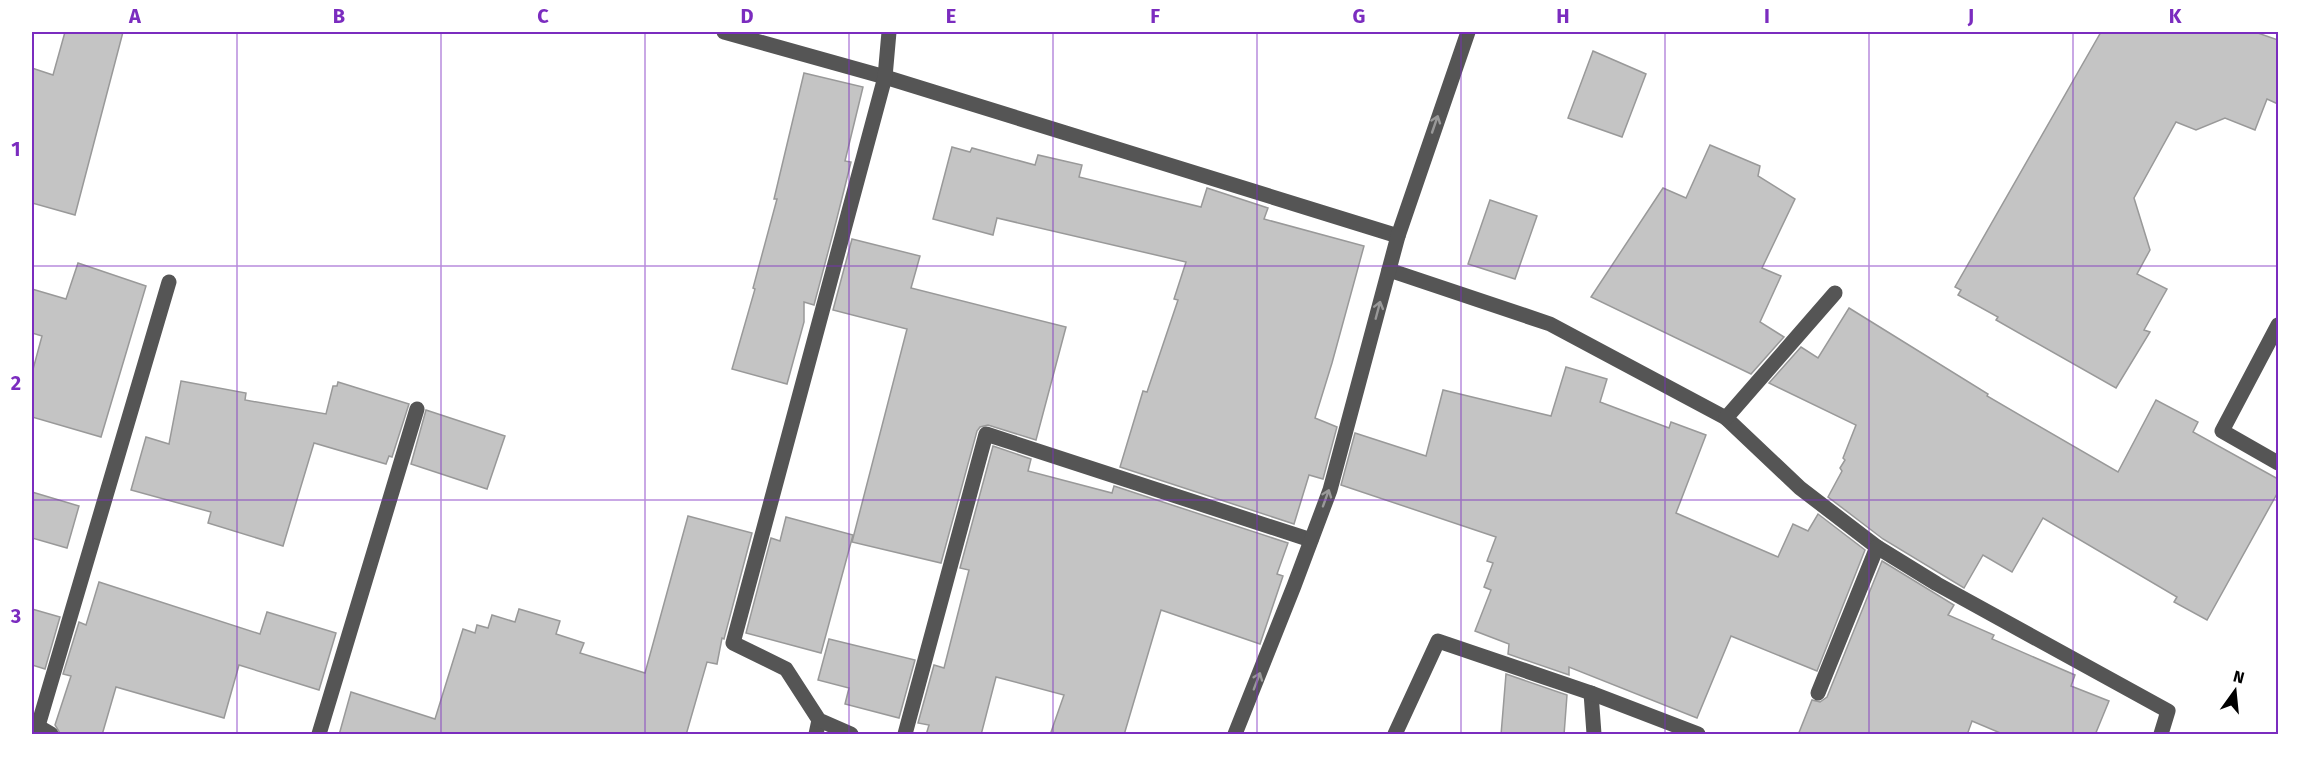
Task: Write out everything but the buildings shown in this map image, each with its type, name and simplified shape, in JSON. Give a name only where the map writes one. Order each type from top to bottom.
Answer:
[{"type":"street","points":[[724,32],[885,77],[1398,236]]},
{"type":"street","points":[[851,735],[818,727],[786,669],[733,644],[885,77],[889,32]]},
{"type":"street","points":[[1235,735],[1330,490],[1398,236],[1468,32]]},
{"type":"street","points":[[1389,270],[1551,324],[1725,418],[1800,488],[1877,548],[1937,584],[2168,711],[2161,735]]},
{"type":"street","points":[[40,728],[169,282]]},
{"type":"street","points":[[1725,418],[1835,293]]},
{"type":"street","points":[[2278,325],[2222,431],[2278,463]]},
{"type":"street","points":[[319,735],[417,409]]},
{"type":"street","points":[[905,735],[986,434],[1311,540]]},
{"type":"street","points":[[1818,693],[1877,548]]},
{"type":"street","points":[[1395,735],[1438,642],[1591,693],[1698,735]]},
{"type":"street","points":[[1591,693],[1594,735]]}]
